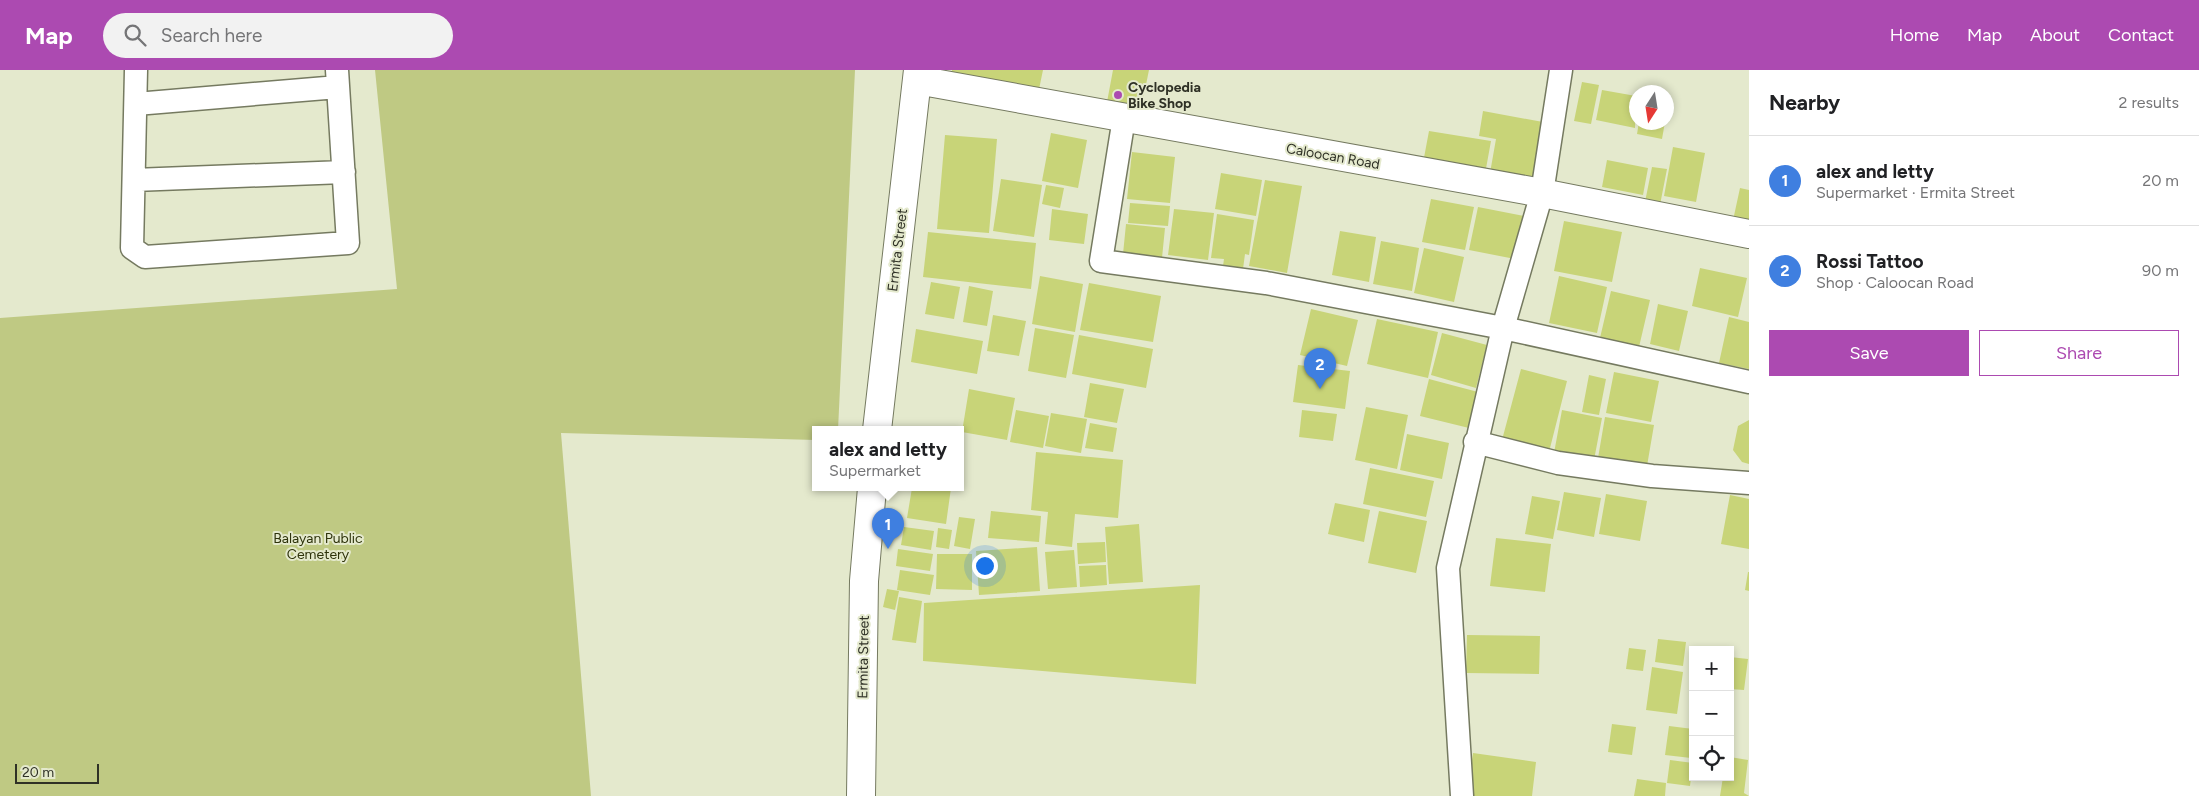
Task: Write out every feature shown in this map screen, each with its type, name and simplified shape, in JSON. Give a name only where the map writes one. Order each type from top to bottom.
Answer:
[{"type":"street","points":[[136,70],[132,248],[145,257],[348,243],[337,79],[136,104]]},
{"type":"street","points":[[1462,796],[1448,568],[1475,442],[1503,328],[1542,193],[1561,70]]},
{"type":"street","name":"Caloocan Road","points":[[918,75],[1124,118],[1542,193],[1749,234]]},
{"type":"street","name":"Ermita Street","points":[[877,426],[918,75]]},
{"type":"street","points":[[1124,118],[1100,262],[1266,283],[1503,328],[1749,382]]},
{"type":"street","points":[[134,180],[344,172]]},
{"type":"street","points":[[1475,442],[1558,463],[1652,476],[1749,483]]},
{"type":"street","name":"Ermita Street","points":[[861,796],[864,581],[872,491]]},
{"type":"green space","name":"Balayan Public Cemetery","points":[[375,70],[855,70],[838,426],[812,426],[812,440],[561,433],[591,796],[0,796],[0,318],[397,289]]},
{"type":"building","points":[[952,70],[1043,70],[1037,99],[950,81]]},
{"type":"building","points":[[1113,70],[1149,70],[1141,109],[1107,102]]},
{"type":"building","points":[[1582,82],[1599,85],[1591,124],[1574,121]]},
{"type":"building","points":[[1602,90],[1629,95],[1629,127],[1596,120]]},
{"type":"building","points":[[1483,111],[1543,122],[1532,180],[1490,173],[1496,139],[1479,136]]},
{"type":"building","points":[[1638,130],[1664,130],[1662,139],[1637,134]]},
{"type":"building","points":[[1429,131],[1491,141],[1485,174],[1423,163]]},
{"type":"building","points":[[1051,133],[1087,140],[1078,188],[1042,181]]},
{"type":"building","points":[[945,135],[997,139],[989,233],[937,229]]},
{"type":"building","points":[[1673,147],[1705,153],[1696,202],[1664,196]]},
{"type":"building","points":[[1132,152],[1175,157],[1170,203],[1127,199]]},
{"type":"building","points":[[1607,160],[1648,168],[1643,195],[1602,187]]},
{"type":"building","points":[[1652,167],[1667,169],[1659,210],[1644,207]]},
{"type":"building","points":[[1221,173],[1262,180],[1256,216],[1215,209]]},
{"type":"building","points":[[1001,179],[1042,185],[1034,237],[993,231]]},
{"type":"building","points":[[1265,180],[1302,186],[1287,273],[1249,266]]},
{"type":"building","points":[[1046,185],[1064,188],[1060,208],[1042,204]]},
{"type":"building","points":[[1740,188],[1749,190],[1749,229],[1732,225]]},
{"type":"building","points":[[1431,199],[1474,207],[1465,250],[1422,242]]},
{"type":"building","points":[[1130,203],[1170,206],[1168,226],[1128,223]]},
{"type":"building","points":[[1478,207],[1524,216],[1515,259],[1469,250]]},
{"type":"building","points":[[1052,209],[1088,214],[1084,244],[1049,240]]},
{"type":"building","points":[[1174,209],[1214,213],[1208,260],[1168,255]]},
{"type":"building","points":[[1217,214],[1254,220],[1249,255],[1245,254],[1243,269],[1223,266],[1224,259],[1211,258]]},
{"type":"building","points":[[1564,221],[1622,232],[1612,282],[1554,271]]},
{"type":"building","points":[[1126,224],[1165,228],[1162,258],[1123,254]]},
{"type":"building","points":[[1340,231],[1376,237],[1369,282],[1332,275]]},
{"type":"building","points":[[928,232],[1036,243],[1031,289],[923,277]]},
{"type":"building","points":[[1381,241],[1419,248],[1412,291],[1373,284]]},
{"type":"building","points":[[1424,248],[1464,257],[1454,302],[1414,293]]},
{"type":"building","points":[[1700,268],[1747,278],[1738,317],[1692,306]]},
{"type":"building","points":[[1040,276],[1083,284],[1075,332],[1032,324]]},
{"type":"building","points":[[1559,276],[1607,287],[1597,333],[1549,323]]},
{"type":"building","points":[[931,282],[960,287],[954,319],[925,314]]},
{"type":"building","points":[[1089,283],[1161,296],[1153,342],[1080,330]]},
{"type":"building","points":[[969,286],[993,291],[987,326],[963,322]]},
{"type":"building","points":[[1611,291],[1650,300],[1639,347],[1600,338]]},
{"type":"building","points":[[1658,304],[1688,311],[1679,351],[1650,344]]},
{"type":"building","points":[[1311,309],[1358,320],[1347,366],[1300,355]]},
{"type":"building","points":[[993,315],[1026,321],[1019,356],[987,351]]},
{"type":"building","points":[[1729,317],[1749,322],[1749,369],[1719,363]]},
{"type":"building","points":[[1377,319],[1438,332],[1428,378],[1367,364]]},
{"type":"building","points":[[1035,328],[1074,335],[1066,378],[1028,371]]},
{"type":"building","points":[[916,329],[983,341],[977,374],[911,362]]},
{"type":"building","points":[[1442,333],[1487,345],[1476,388],[1431,375]]},
{"type":"building","points":[[1079,335],[1153,349],[1146,388],[1072,374]]},
{"type":"building","points":[[1298,365],[1350,371],[1345,409],[1293,402]]},
{"type":"building","points":[[1521,369],[1567,381],[1549,452],[1502,440]]},
{"type":"building","points":[[1614,372],[1659,381],[1651,422],[1606,413]]},
{"type":"building","points":[[1589,375],[1606,379],[1599,415],[1582,412]]},
{"type":"building","points":[[1429,379],[1478,392],[1469,428],[1420,416]]},
{"type":"building","points":[[1090,383],[1124,389],[1117,423],[1084,417]]},
{"type":"building","points":[[969,389],[1015,398],[1007,440],[964,432],[963,426]]},
{"type":"building","points":[[1366,407],[1408,415],[1397,469],[1355,460]]},
{"type":"building","points":[[1016,410],[1049,416],[1043,448],[1010,442]]},
{"type":"building","points":[[1302,410],[1337,414],[1333,441],[1299,437]]},
{"type":"building","points":[[1562,410],[1602,418],[1594,460],[1554,453]]},
{"type":"building","points":[[1051,413],[1087,419],[1081,453],[1045,446]]},
{"type":"building","points":[[1605,417],[1654,425],[1647,466],[1598,458]]},
{"type":"building","points":[[1749,420],[1749,464],[1742,462],[1733,450],[1738,426]]},
{"type":"building","points":[[1090,423],[1117,428],[1113,452],[1085,448]]},
{"type":"building","points":[[1407,434],[1449,443],[1442,479],[1400,470]]},
{"type":"building","points":[[1036,452],[1123,460],[1118,518],[1075,514],[1072,547],[1045,544],[1048,512],[1031,510]]},
{"type":"building","points":[[1370,468],[1434,481],[1426,517],[1363,504]]},
{"type":"building","points":[[912,491],[951,491],[946,524],[907,518]]},
{"type":"building","points":[[1564,492],[1601,498],[1594,537],[1557,530]]},
{"type":"building","points":[[1606,494],[1647,501],[1640,541],[1599,534]]},
{"type":"building","points":[[1730,495],[1749,499],[1749,549],[1721,544]]},
{"type":"building","points":[[1532,496],[1560,501],[1553,539],[1525,534]]},
{"type":"building","points":[[1335,503],[1370,510],[1364,542],[1328,534]]},
{"type":"building","points":[[991,511],[1041,516],[1039,542],[988,538]]},
{"type":"building","points":[[1379,511],[1427,521],[1416,573],[1368,563]]},
{"type":"building","points":[[959,517],[975,519],[970,549],[954,546]]},
{"type":"building","points":[[1139,524],[1143,582],[1109,584],[1105,527]]},
{"type":"building","points":[[904,527],[934,531],[931,550],[901,545]]},
{"type":"building","points":[[938,528],[952,530],[949,549],[936,547]]},
{"type":"building","points":[[1496,538],[1551,544],[1545,592],[1490,586]]},
{"type":"building","points":[[1105,542],[1106,562],[1078,564],[1077,543]]},
{"type":"building","points":[[1037,547],[1040,591],[979,595],[976,551]]},
{"type":"building","points":[[898,549],[933,554],[930,571],[896,566]]},
{"type":"building","points":[[1074,550],[1077,587],[1048,589],[1045,552]]},
{"type":"building","points":[[937,554],[972,554],[972,590],[936,589]]},
{"type":"building","points":[[1106,565],[1107,585],[1080,587],[1079,566]]},
{"type":"building","points":[[900,570],[934,575],[930,595],[897,590]]},
{"type":"building","points":[[1749,572],[1749,591],[1745,590]]},
{"type":"building","points":[[1200,585],[1196,684],[923,661],[924,603]]},
{"type":"building","points":[[887,589],[899,591],[895,610],[883,607]]},
{"type":"building","points":[[899,597],[922,601],[916,643],[892,640]]},
{"type":"building","points":[[1467,635],[1540,636],[1539,674],[1466,673]]},
{"type":"building","points":[[1658,639],[1686,642],[1683,666],[1655,662]]},
{"type":"building","points":[[1629,648],[1646,650],[1643,671],[1626,669]]},
{"type":"building","points":[[1734,657],[1748,659],[1744,690],[1734,689]]},
{"type":"building","points":[[1652,667],[1683,672],[1677,714],[1646,710]]},
{"type":"building","points":[[1612,724],[1636,727],[1632,755],[1608,752]]},
{"type":"building","points":[[1669,726],[1689,728],[1689,758],[1665,755]]},
{"type":"building","points":[[1473,753],[1536,762],[1532,796],[1467,796]]},
{"type":"building","points":[[1734,758],[1748,760],[1744,793],[1749,796],[1720,796],[1722,781],[1734,781]]},
{"type":"building","points":[[1670,760],[1689,762],[1690,786],[1667,783]]},
{"type":"building","points":[[1637,779],[1666,783],[1665,796],[1634,796]]},
{"type":"place","name":"Cyclopedia Bike Shop","points":[[1118,95]]},
{"type":"place","name":"Rossi Tattoo","points":[[1320,389]]},
{"type":"place","name":"alex and letty","points":[[888,549]]}]
